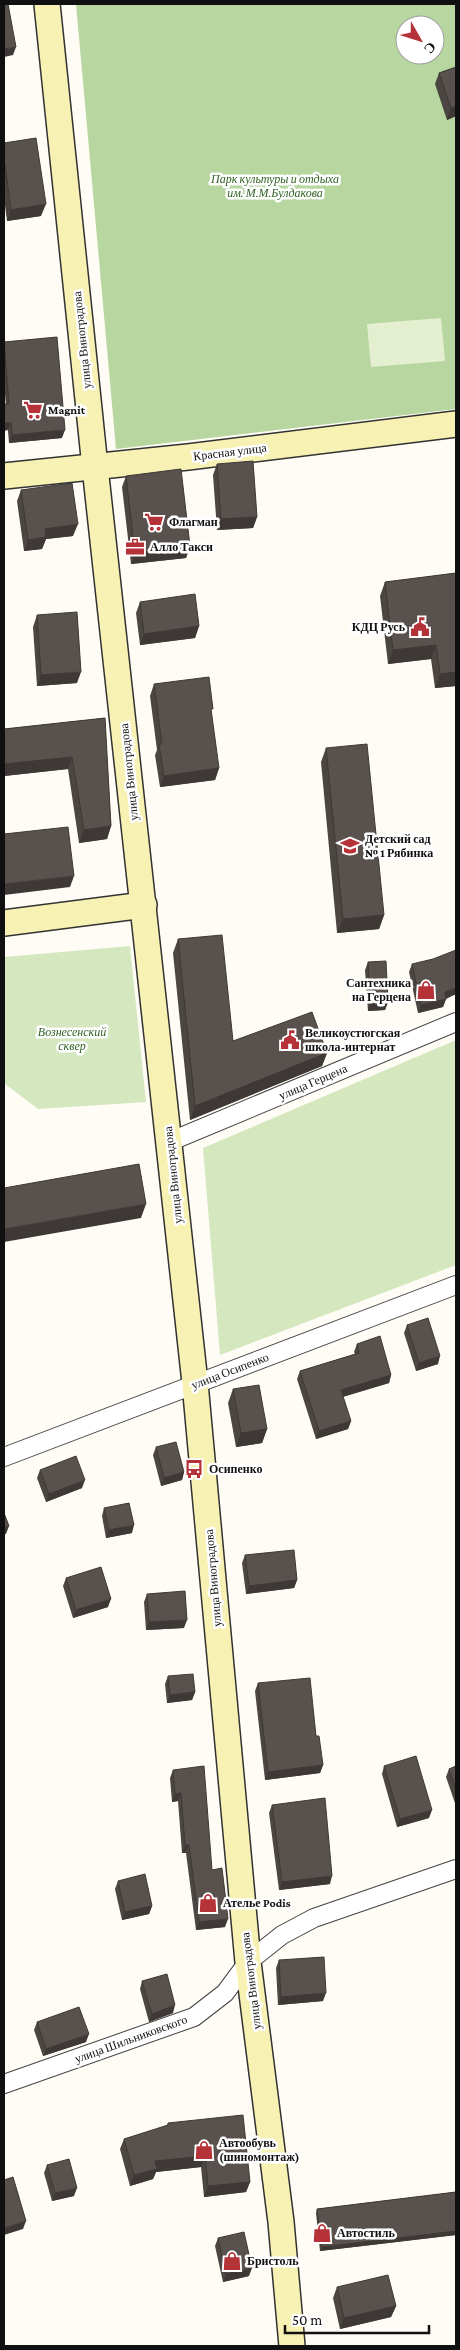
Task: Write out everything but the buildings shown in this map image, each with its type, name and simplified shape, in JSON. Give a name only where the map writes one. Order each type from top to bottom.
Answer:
[{"type":"street","name":"улица Виноградова","points":[[47,4],[95,467],[195,1383],[248,1962],[281,2222],[292,2346]]},
{"type":"street","name":"Красная улица","points":[[4,476],[456,424]]},
{"type":"street","points":[[4,923],[144,905]]},
{"type":"street","name":"улица Герцена","points":[[169,1142],[456,1022]]},
{"type":"street","name":"улица Осипенко","points":[[4,1457],[456,1285]]},
{"type":"street","name":"улица Шильниковского","points":[[4,2084],[194,2017],[225,1993],[248,1962],[282,1935],[314,1918],[456,1870]]},
{"type":"green space","name":"Парк культуры и отдыха им. М.М.Булдакова","points":[[76,4],[456,4],[456,409],[116,449]]},
{"type":"green space","points":[[441,318],[445,361],[371,367],[367,324]]},
{"type":"green space","name":"Вознесенский сквер","points":[[130,946],[146,1102],[38,1109],[4,1083],[4,957]]},
{"type":"green space","points":[[456,1040],[456,1265],[220,1355],[203,1148]]},
{"type":"place","name":"Magnit","points":[[33,410]]},
{"type":"place","name":"Флагман","points":[[154,522]]},
{"type":"place","name":"Алло Такси","points":[[135,547]]},
{"type":"place","name":"КДЦ Русь","points":[[420,627]]},
{"type":"place","name":"Детский сад № 1 Рябинка","points":[[350,846]]},
{"type":"place","name":"Сантехника на Герцена","points":[[426,990]]},
{"type":"place","name":"Великоустюгская школа-интернат","points":[[290,1040]]},
{"type":"place","name":"Осипенко","points":[[194,1469]]},
{"type":"place","name":"Ателье Podis","points":[[208,1903]]},
{"type":"place","name":"Автообувь (шиномонтаж)","points":[[204,2150]]},
{"type":"place","name":"Автостиль","points":[[322,2233]]},
{"type":"place","name":"Бристоль","points":[[232,2261]]}]
